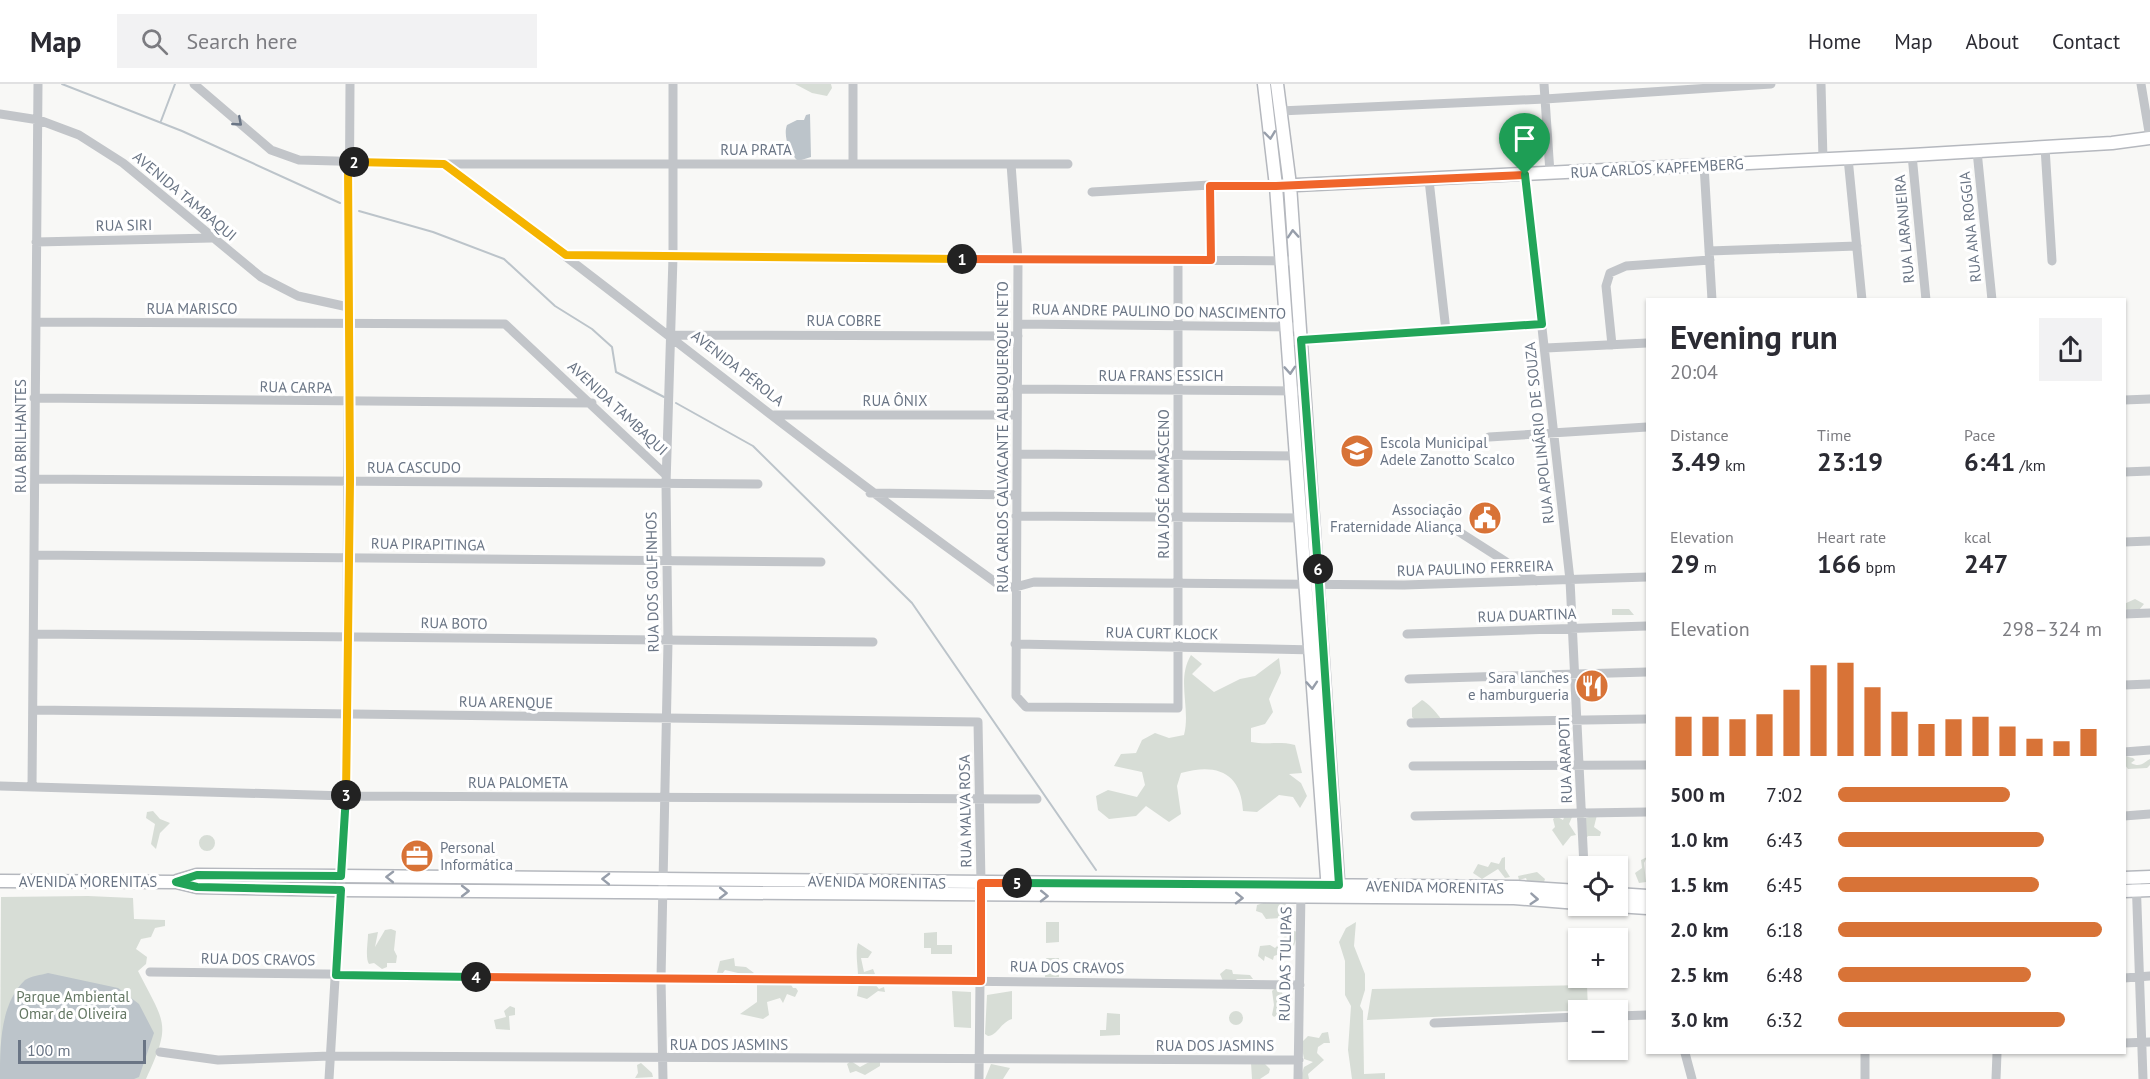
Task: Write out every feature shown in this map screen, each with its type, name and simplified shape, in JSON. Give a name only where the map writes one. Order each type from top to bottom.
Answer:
[{"type":"main road","points":[[1264,84],[1276,186],[1287,327],[1296,336]]},
{"type":"main road","points":[[1277,84],[1290,185],[1295,261],[1298,391],[1303,456],[1314,517],[1319,586],[1333,892]]},
{"type":"main road","name":"RUA CARLOS KAPFEMBERG","points":[[1276,186],[1912,155],[2150,138]]},
{"type":"main road","points":[[1303,456],[1300,518],[1304,585],[1333,892]]},
{"type":"main road","name":"AVENIDA MORENITAS","points":[[176,882],[197,875],[341,876],[665,886],[1301,892],[1518,888],[1568,890]]},
{"type":"main road","points":[[2130,878],[2150,877]]},
{"type":"main road","name":"AVENIDA MORENITAS","points":[[0,881],[176,882],[197,887],[341,890],[665,886]]},
{"type":"main road","points":[[2130,891],[2150,890]]},
{"type":"main road","name":"AVENIDA MORENITAS","points":[[1333,892],[1514,898],[1568,902]]},
{"type":"main road","points":[[1628,895],[1646,896]]},
{"type":"main road","points":[[1628,907],[1646,908]]},
{"type":"street","name":"RUA BRILHANTES","points":[[32,787],[38,84]]},
{"type":"street","name":"RUA PRATA","points":[[194,84],[271,150],[299,160],[444,164],[1068,164]]},
{"type":"street","points":[[329,1079],[346,796],[347,558],[350,481],[348,162],[350,84]]},
{"type":"street","name":"RUA DOS GOLFINHOS","points":[[663,1079],[661,979],[665,886],[668,642],[666,479],[673,257],[673,84]]},
{"type":"street","points":[[853,164],[854,84]]},
{"type":"street","points":[[1545,84],[1550,173]]},
{"type":"street","points":[[1280,111],[1545,99],[1772,84]]},
{"type":"street","points":[[1821,84],[1823,159]]},
{"type":"street","points":[[2141,84],[2150,138]]},
{"type":"street","name":"AVENIDA TAMBAQUI","points":[[0,114],[39,120],[79,135],[123,163],[261,277],[298,296],[348,307]]},
{"type":"street","points":[[2045,147],[2052,261]]},
{"type":"street","name":"RUA ANA ROGGIA","points":[[1977,151],[1992,298]]},
{"type":"street","name":"RUA LARANJEIRA","points":[[1912,155],[1926,298]]},
{"type":"street","points":[[1848,158],[1862,298]]},
{"type":"street","name":"AVENIDA PÉROLA","points":[[444,164],[671,335],[870,493],[1002,587],[1016,587]]},
{"type":"street","name":"RUA CARLOS CALVACANTE ALBUQUERQUE NETO","points":[[1011,164],[1018,259],[1016,696],[1026,707],[1178,708]]},
{"type":"street","points":[[1704,165],[1712,298]]},
{"type":"street","name":"RUA APOLINÁRIO DE SOUZA","points":[[1525,175],[1570,580]]},
{"type":"street","points":[[1429,180],[1446,331]]},
{"type":"street","points":[[1210,186],[1211,260]]},
{"type":"street","name":"RUA CARLOS KAPFEMBERG","points":[[1092,192],[1210,186],[1276,186]]},
{"type":"street","name":"RUA SIRI","points":[[36,242],[212,238]]},
{"type":"street","points":[[1612,345],[1606,286],[1610,273],[1626,266],[1709,255],[1857,246]]},
{"type":"street","points":[[566,255],[1295,261]]},
{"type":"street","name":"RUA JOSÉ DAMASCENO","points":[[1178,260],[1178,708]]},
{"type":"street","name":"RUA MARISCO","points":[[36,322],[348,323]]},
{"type":"street","name":"AVENIDA TAMBAQUI","points":[[348,323],[505,324],[592,403],[666,479]]},
{"type":"street","name":"RUA ANDRE PAULINO DO NASCIMENTO","points":[[1018,324],[1287,327]]},
{"type":"street","points":[[1296,336],[1446,331],[1542,324]]},
{"type":"street","name":"RUA COBRE","points":[[671,335],[1018,336]]},
{"type":"street","points":[[1546,348],[1646,343]]},
{"type":"street","name":"RUA FRANS ESSICH","points":[[1017,389],[1298,391]]},
{"type":"street","name":"RUA CARPA","points":[[34,398],[349,403],[592,403]]},
{"type":"street","points":[[2126,400],[2150,399]]},
{"type":"street","name":"RUA ÔNIX","points":[[774,415],[1017,415]]},
{"type":"street","points":[[1489,437],[1646,426]]},
{"type":"street","points":[[1017,454],[1303,456]]},
{"type":"street","points":[[2126,472],[2150,471]]},
{"type":"street","name":"RUA CASCUDO","points":[[35,479],[350,481],[666,479],[758,484]]},
{"type":"street","points":[[870,493],[1017,495]]},
{"type":"street","points":[[1016,516],[1178,519],[1314,517]]},
{"type":"street","points":[[1453,528],[1536,581]]},
{"type":"street","points":[[2126,542],[2150,541]]},
{"type":"street","name":"RUA PIRAPITINGA","points":[[34,555],[821,562]]},
{"type":"street","name":"RUA PAULINO FERREIRA","points":[[1016,587],[1034,582],[1319,586],[1646,577]]},
{"type":"street","name":"RUA ARAPOTI","points":[[1570,580],[1584,856]]},
{"type":"street","points":[[2126,614],[2150,613]]},
{"type":"street","name":"RUA DUARTINA","points":[[1407,634],[1646,626]]},
{"type":"street","name":"RUA BOTO","points":[[34,634],[668,642],[873,642]]},
{"type":"street","name":"RUA CURT KLOCK","points":[[1015,644],[1323,650]]},
{"type":"street","points":[[1409,679],[1646,672]]},
{"type":"street","points":[[2126,685],[2150,684]]},
{"type":"street","name":"RUA ARENQUE","points":[[33,710],[978,722]]},
{"type":"street","points":[[1411,723],[1646,719]]},
{"type":"street","name":"RUA MALVA ROSA","points":[[978,722],[981,889],[979,1079]]},
{"type":"street","points":[[2126,752],[2150,750]]},
{"type":"street","points":[[1413,766],[1646,765]]},
{"type":"street","name":"RUA PALOMETA","points":[[0,786],[346,796],[1037,799]]},
{"type":"street","points":[[1415,816],[1646,812]]},
{"type":"street","points":[[2126,816],[2150,814]]},
{"type":"street","points":[[2130,878],[2145,1042],[2143,1079]]},
{"type":"street","name":"RUA DAS TULIPAS","points":[[1298,1079],[1301,892]]},
{"type":"street","name":"RUA DOS CRAVOS","points":[[150,972],[1300,985]]},
{"type":"street","points":[[2126,978],[2150,976]]},
{"type":"street","points":[[1628,1016],[1646,1015]]},
{"type":"street","points":[[1434,1023],[1568,1017]]},
{"type":"street","points":[[2126,1043],[2145,1042]]},
{"type":"street","name":"RUA DOS JASMINS","points":[[160,1052],[218,1060],[330,1056],[1299,1060]]},
{"type":"street","points":[[1685,1054],[1692,1079]]},
{"type":"street","points":[[1865,1054],[1865,1079]]},
{"type":"street","points":[[1996,1079],[1997,1054]]},
{"type":"green space","points":[[795,84],[831,84],[832,88],[827,96],[812,93]]},
{"type":"green space","points":[[2135,599],[2144,604],[2139,610],[2128,613],[2126,603]]},
{"type":"green space","points":[[1612,609],[1629,609],[1634,615],[1612,615]]},
{"type":"green space","points":[[1191,655],[1202,664],[1192,674],[1214,692],[1240,679],[1255,676],[1279,658],[1281,673],[1269,699],[1273,712],[1265,724],[1251,728],[1251,742],[1295,745],[1302,773],[1289,774],[1301,783],[1307,796],[1300,808],[1293,797],[1279,795],[1257,812],[1243,811],[1241,798],[1232,779],[1215,770],[1205,769],[1181,773],[1177,786],[1181,814],[1169,822],[1146,806],[1136,816],[1109,819],[1098,810],[1096,796],[1108,790],[1137,797],[1145,785],[1142,772],[1114,766],[1121,754],[1136,753],[1142,740],[1155,733],[1169,738],[1184,735],[1186,715],[1184,684]]},
{"type":"green space","points":[[1422,700],[1441,719],[1416,721],[1412,717],[1412,708]]},
{"type":"green space","points":[[2126,756],[2133,758],[2135,760],[2131,763],[2137,765],[2150,759],[2150,765],[2147,768],[2128,769]]},
{"type":"green space","points":[[153,811],[160,819],[170,823],[160,833],[156,849],[151,844],[155,824],[146,818],[147,812]]},
{"type":"green space","points":[[1565,815],[1572,817],[1569,824],[1576,835],[1571,836],[1563,846],[1552,830],[1555,827],[1553,819],[1556,816],[1563,820]]},
{"type":"green space","points":[[1579,815],[1585,818],[1597,815],[1594,827],[1601,832],[1600,836],[1588,836],[1583,842],[1577,818]]},
{"type":"green space","points":[[207,835],[215,843],[207,851],[199,843]]},
{"type":"green space","points":[[1505,857],[1505,869],[1510,877],[1505,878],[1498,869],[1482,879],[1473,873],[1478,864],[1488,867],[1491,862],[1499,864]]},
{"type":"green space","points":[[1646,858],[1644,863],[1646,882],[1639,883],[1635,873],[1642,868],[1641,860]]},
{"type":"green space","points":[[1537,872],[1545,879],[1543,885],[1528,884],[1526,878],[1519,880],[1518,876]]},
{"type":"green space","name":"Parque Ambiental Omar de Oliveira","points":[[1,897],[133,898],[134,919],[165,920],[165,926],[155,928],[151,937],[141,939],[136,949],[147,957],[146,964],[138,971],[162,1024],[160,1046],[146,1079],[0,1079]]},
{"type":"green space","points":[[1273,900],[1285,901],[1286,906],[1280,918],[1266,919],[1262,913],[1256,911],[1257,905]]},
{"type":"green space","points":[[1046,922],[1059,922],[1059,942],[1046,943]]},
{"type":"green space","points":[[1356,922],[1354,946],[1365,974],[1365,990],[1360,1006],[1363,1011],[1364,1074],[1385,1073],[1385,1079],[1352,1079],[1348,1050],[1351,1006],[1345,995],[1345,961],[1339,942],[1346,928]]},
{"type":"green space","points":[[385,930],[396,931],[394,950],[397,956],[396,963],[387,963],[387,967],[382,969],[374,963],[369,964],[368,934],[378,932],[375,947]]},
{"type":"green space","points":[[1290,930],[1298,932],[1294,946],[1287,944],[1283,938]]},
{"type":"green space","points":[[937,932],[937,945],[952,945],[952,954],[931,954],[931,948],[924,948],[924,933]]},
{"type":"green space","points":[[858,943],[872,952],[868,958],[861,958],[864,972],[873,969],[875,974],[871,977],[858,976]]},
{"type":"green space","points":[[1280,943],[1282,947],[1280,954],[1274,956],[1273,960],[1265,956],[1264,961],[1258,956],[1260,946],[1270,945],[1275,948]]},
{"type":"green space","points":[[734,958],[735,966],[746,967],[754,973],[751,976],[725,970],[720,977],[717,973],[720,961]]},
{"type":"green space","points":[[1046,958],[1059,958],[1059,977],[1045,977]]},
{"type":"green space","points":[[1226,969],[1232,970],[1233,974],[1250,975],[1253,979],[1223,981],[1220,974]]},
{"type":"green space","points":[[780,981],[790,983],[793,988],[796,988],[798,991],[795,997],[787,994],[783,1003],[780,998],[767,1002],[769,1015],[763,1019],[740,1014],[757,1002],[757,985]]},
{"type":"green space","points":[[859,983],[874,983],[879,989],[884,987],[885,992],[878,991],[867,999],[857,996]]},
{"type":"green space","points":[[1568,985],[1568,988],[1587,988],[1588,1000],[1568,1000],[1568,1011],[1367,1020],[1372,989]]},
{"type":"green space","points":[[1280,988],[1284,997],[1277,998],[1277,1015],[1274,1017],[1272,1015],[1274,1005],[1272,991]]},
{"type":"green space","points":[[952,991],[971,992],[971,1028],[954,1027]]},
{"type":"green space","points":[[1012,991],[1012,1019],[988,1036],[985,1034],[987,995]]},
{"type":"green space","points":[[510,1006],[515,1008],[515,1015],[509,1016],[510,1030],[496,1029],[494,1020],[506,1017],[504,1011]]},
{"type":"green space","points":[[1233,1011],[1239,1011],[1243,1018],[1239,1025],[1233,1025],[1229,1021],[1229,1015]]},
{"type":"green space","points":[[1107,1013],[1120,1014],[1120,1035],[1100,1036],[1100,1030],[1106,1030]]},
{"type":"green space","points":[[1328,1032],[1330,1043],[1324,1043],[1318,1047],[1317,1053],[1324,1060],[1308,1074],[1309,1079],[1300,1079],[1304,1067],[1313,1062],[1304,1059],[1301,1043],[1308,1036],[1319,1038],[1322,1033]]},
{"type":"green space","points":[[851,1061],[860,1067],[871,1061],[880,1062],[880,1066],[865,1075],[856,1071],[850,1073],[847,1064]]},
{"type":"green space","points":[[641,1063],[652,1073],[653,1077],[635,1078],[638,1073],[637,1065]]},
{"type":"green space","points":[[1251,1063],[1265,1064],[1270,1069],[1269,1073],[1260,1079],[1252,1079]]},
{"type":"green space","points":[[991,1064],[1010,1068],[1003,1079],[985,1079]]},
{"type":"shaded area","points":[[810,114],[811,157],[798,161],[788,144],[787,125],[797,120],[804,120],[806,115]]},
{"type":"shaded area","points":[[48,973],[118,988],[139,1004],[154,1033],[139,1077],[134,1079],[0,1079],[1,1039],[11,1001],[25,980]]},
{"type":"waterway","points":[[62,84],[182,131],[340,203]]},
{"type":"waterway","points":[[161,121],[175,84]]},
{"type":"waterway","points":[[359,211],[433,232],[504,259],[555,306],[592,329],[612,347],[616,372],[664,397]]},
{"type":"waterway","points":[[676,403],[753,446],[912,603],[1096,870]]},
{"type":"place","name":"Escola Municipal Adele Zanotto Scalco","points":[[1357,451]]},
{"type":"place","name":"Associação Fraternidade Aliança","points":[[1485,518]]},
{"type":"place","name":"Sara lanches e hamburgueria","points":[[1592,686]]},
{"type":"place","name":"Personal Informática","points":[[417,856]]},
{"type":"route","points":[[348,162],[444,164],[566,255],[673,257],[1211,260],[1210,186],[1276,186],[1525,175],[1542,324],[1301,340],[1339,885],[981,883],[981,981],[336,975],[341,890],[197,887],[176,882],[197,875],[341,876],[346,796],[347,558],[350,481],[348,162]]}]
